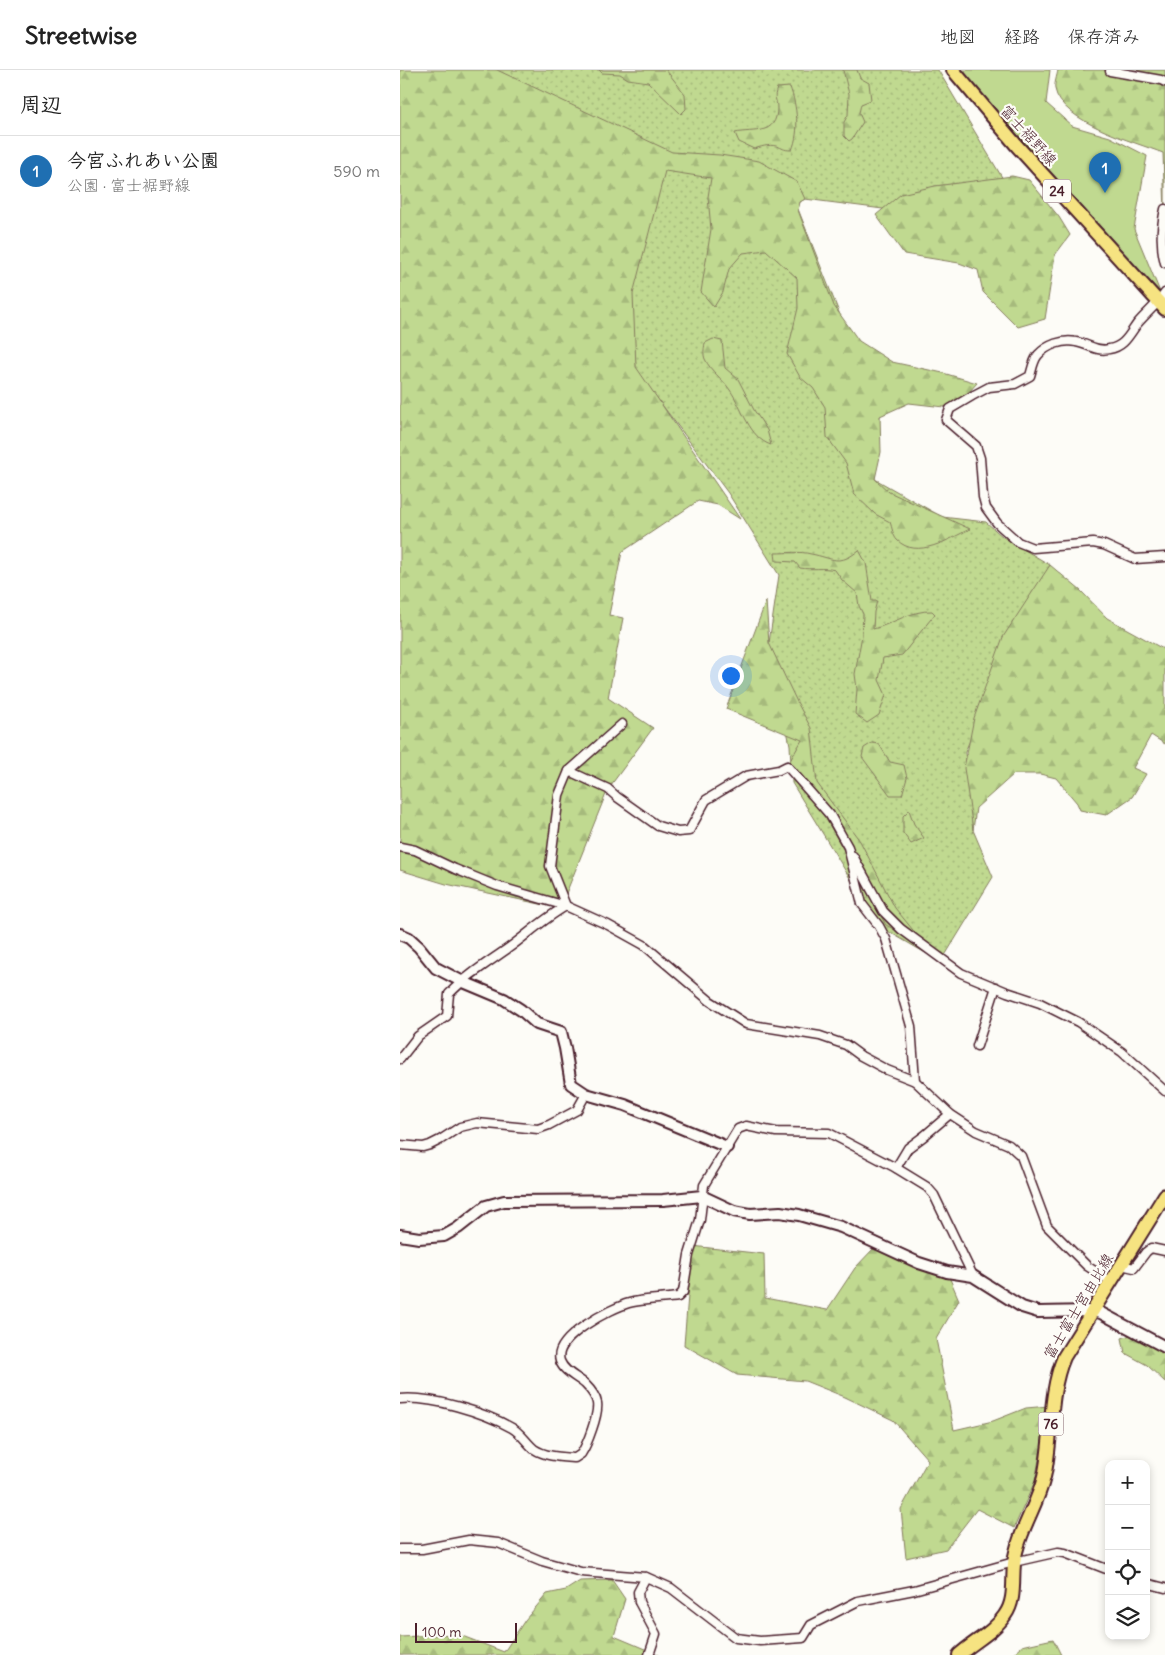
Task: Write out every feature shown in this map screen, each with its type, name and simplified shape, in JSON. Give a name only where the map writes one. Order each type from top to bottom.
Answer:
[{"type":"main road","name":"富士裾野線","points":[[953,70],[1017,146],[1163,301]]},
{"type":"main road","name":"富士富士宮由比線","points":[[959,1655],[1000,1622],[1006,1614],[1013,1594],[1016,1552],[1044,1477],[1055,1386],[1059,1368],[1092,1311],[1165,1195]]},
{"type":"street","points":[[1110,70],[1165,82]]},
{"type":"street","points":[[1165,208],[1162,224],[1162,250],[1165,263]]},
{"type":"street","points":[[1163,301],[1137,324],[1128,339],[1120,345],[1110,349],[1094,349],[1077,342],[1056,343],[1038,354],[1030,376],[1015,384],[989,387],[950,409],[946,420],[976,446],[980,458],[983,497],[986,508],[997,523],[1018,542],[1033,548],[1092,543],[1104,545],[1135,559],[1165,557]]},
{"type":"street","points":[[566,906],[550,866],[559,795],[569,771],[622,724]]},
{"type":"street","points":[[569,771],[608,789],[658,826],[678,832],[689,830],[706,800],[746,776],[779,770],[787,766],[830,815],[883,911],[901,929],[961,973],[1040,1004],[1078,1022],[1122,1052],[1165,1091]]},
{"type":"street","points":[[400,847],[415,850],[497,886],[566,906],[595,921],[608,925],[644,945],[710,1001],[746,1024],[820,1036],[846,1045],[861,1056],[887,1070],[915,1081],[950,1114],[976,1131],[1009,1145],[1022,1156],[1047,1226],[1087,1266],[1110,1282]]},
{"type":"street","points":[[848,847],[862,904],[879,926],[886,939],[911,1026],[915,1081]]},
{"type":"street","points":[[400,1059],[418,1036],[447,1016],[449,994],[461,981],[510,947],[550,915],[566,906]]},
{"type":"street","points":[[400,934],[409,938],[419,947],[436,968],[504,1000],[521,1010],[538,1024],[561,1032],[566,1048],[571,1084],[586,1094],[625,1105],[726,1147]]},
{"type":"street","points":[[977,1046],[996,987]]},
{"type":"street","points":[[400,1145],[423,1147],[430,1145],[460,1126],[477,1123],[538,1129],[550,1125],[577,1110],[586,1094]]},
{"type":"street","points":[[896,1168],[908,1148],[950,1114]]},
{"type":"street","points":[[400,1399],[422,1398],[472,1411],[494,1419],[513,1429],[535,1449],[548,1455],[576,1458],[584,1448],[598,1404],[586,1385],[566,1369],[560,1360],[560,1354],[571,1336],[582,1326],[629,1303],[678,1297],[683,1292],[689,1255],[700,1220],[704,1186],[738,1128],[746,1126],[776,1132],[829,1133],[896,1168],[927,1187],[934,1195],[973,1276]]},
{"type":"street","points":[[400,1235],[419,1238],[444,1236],[458,1228],[486,1206],[504,1201],[663,1200],[702,1196],[734,1211],[750,1214],[790,1213],[841,1226],[919,1263],[947,1272],[973,1276],[1022,1307],[1038,1312],[1101,1312],[1165,1346]]},
{"type":"street","points":[[1121,1265],[1134,1268],[1151,1248],[1165,1251]]},
{"type":"street","points":[[400,1549],[422,1549],[477,1540],[498,1543],[542,1561],[581,1572],[646,1577],[671,1588],[736,1638],[760,1642],[803,1638],[811,1625],[858,1601],[914,1590],[1014,1562],[1058,1552],[1105,1568]]},
{"type":"street","points":[[646,1577],[638,1592],[639,1602],[656,1634],[649,1655]]},
{"type":"street","points":[[1150,1584],[1165,1588]]},
{"type":"green space","points":[[400,70],[497,70],[672,152],[720,155],[759,161],[797,182],[805,199],[800,202],[798,210],[834,306],[859,341],[892,362],[943,373],[977,383],[962,400],[944,407],[909,403],[880,416],[881,452],[875,479],[889,492],[970,529],[933,546],[914,548],[905,546],[897,540],[890,522],[875,514],[854,494],[846,463],[827,437],[825,407],[813,388],[800,377],[787,354],[798,308],[797,278],[766,250],[743,253],[729,269],[723,292],[714,307],[701,292],[711,229],[708,197],[711,178],[665,171],[633,294],[636,367],[740,519],[718,505],[698,501],[622,552],[609,615],[623,618],[608,698],[653,728],[608,789],[565,896],[566,906],[554,907],[446,884],[400,870]]},
{"type":"green space","points":[[496,70],[938,70],[1003,179],[935,186],[883,209],[805,199],[800,202],[798,209],[880,416],[875,479],[942,517],[986,522],[1003,537],[1050,565],[1018,626],[965,752],[973,830],[993,877],[941,962],[879,926],[792,783],[790,745],[769,643],[779,575],[728,493],[636,370],[632,298]]},
{"type":"green space","points":[[599,70],[666,70],[685,94],[686,109],[681,114],[648,82],[628,79],[620,74],[602,73]]},
{"type":"green space","points":[[843,70],[857,70],[860,78],[869,83],[871,100],[861,104],[859,113],[863,122],[849,141],[844,136],[844,122],[848,115],[849,94]]},
{"type":"green space","points":[[962,70],[1050,70],[1046,103],[1072,126],[1110,137],[1147,156],[1134,229],[1160,292],[1030,149]]},
{"type":"green space","points":[[1058,70],[1165,70],[1165,215],[1163,153],[1118,137],[1084,121],[1070,111],[1060,101],[1055,89]]},
{"type":"green space","points":[[790,87],[797,118],[796,135],[792,150],[770,145],[754,149],[739,142],[735,133],[757,131],[769,127],[773,123],[776,117],[775,97],[777,88]]},
{"type":"green space","points":[[1012,176],[1029,180],[1059,217],[1070,235],[1055,255],[1045,319],[1018,327],[983,292],[978,270],[959,263],[904,254],[876,215],[901,194],[935,186]]},
{"type":"green space","points":[[713,339],[722,341],[725,368],[738,379],[767,430],[771,445],[757,436],[730,390],[707,364],[704,355],[705,343]]},
{"type":"green space","points":[[859,550],[866,563],[872,601],[877,601],[873,629],[924,611],[932,611],[935,614],[902,655],[883,658],[879,680],[886,695],[879,715],[867,723],[855,714],[857,689],[855,674],[862,635],[863,614],[859,606],[857,593],[842,580],[835,570],[800,568],[795,562],[776,561],[775,553],[802,553],[841,560]]},
{"type":"green space","points":[[1050,565],[1081,591],[1107,618],[1165,650],[1165,744],[1151,735],[1133,768],[1146,774],[1132,797],[1106,815],[1080,810],[1077,803],[1056,778],[1040,774],[1014,774],[976,808],[973,830],[964,768],[974,718],[1003,637]]},
{"type":"green space","points":[[766,601],[769,643],[811,728],[817,783],[860,841],[895,908],[917,935],[910,938],[886,925],[826,819],[787,766],[802,740],[726,709]]},
{"type":"green space","points":[[872,743],[879,744],[890,762],[904,765],[907,778],[902,795],[890,795],[862,757],[864,748]]},
{"type":"green space","points":[[909,810],[914,824],[924,838],[911,844],[903,833],[903,816]]},
{"type":"green space","points":[[692,1246],[764,1254],[765,1298],[827,1310],[855,1268],[874,1248],[950,1279],[959,1300],[936,1339],[954,1430],[993,1421],[1026,1408],[1049,1406],[1035,1481],[1014,1528],[977,1509],[946,1549],[906,1558],[901,1509],[928,1460],[893,1420],[845,1397],[805,1381],[737,1375],[684,1345]]},
{"type":"green space","points":[[1133,1334],[1165,1351],[1165,1382],[1147,1365],[1125,1353],[1122,1338]]},
{"type":"green space","points":[[612,1580],[625,1599],[614,1636],[659,1655],[400,1655],[400,1637],[457,1634],[504,1652],[525,1620],[547,1594],[566,1590],[580,1581]]},
{"type":"green space","points":[[1053,1639],[1061,1655],[1012,1655],[1022,1646]]},
{"type":"place","name":"今宮ふれあい公園","points":[[1105,193]]}]
